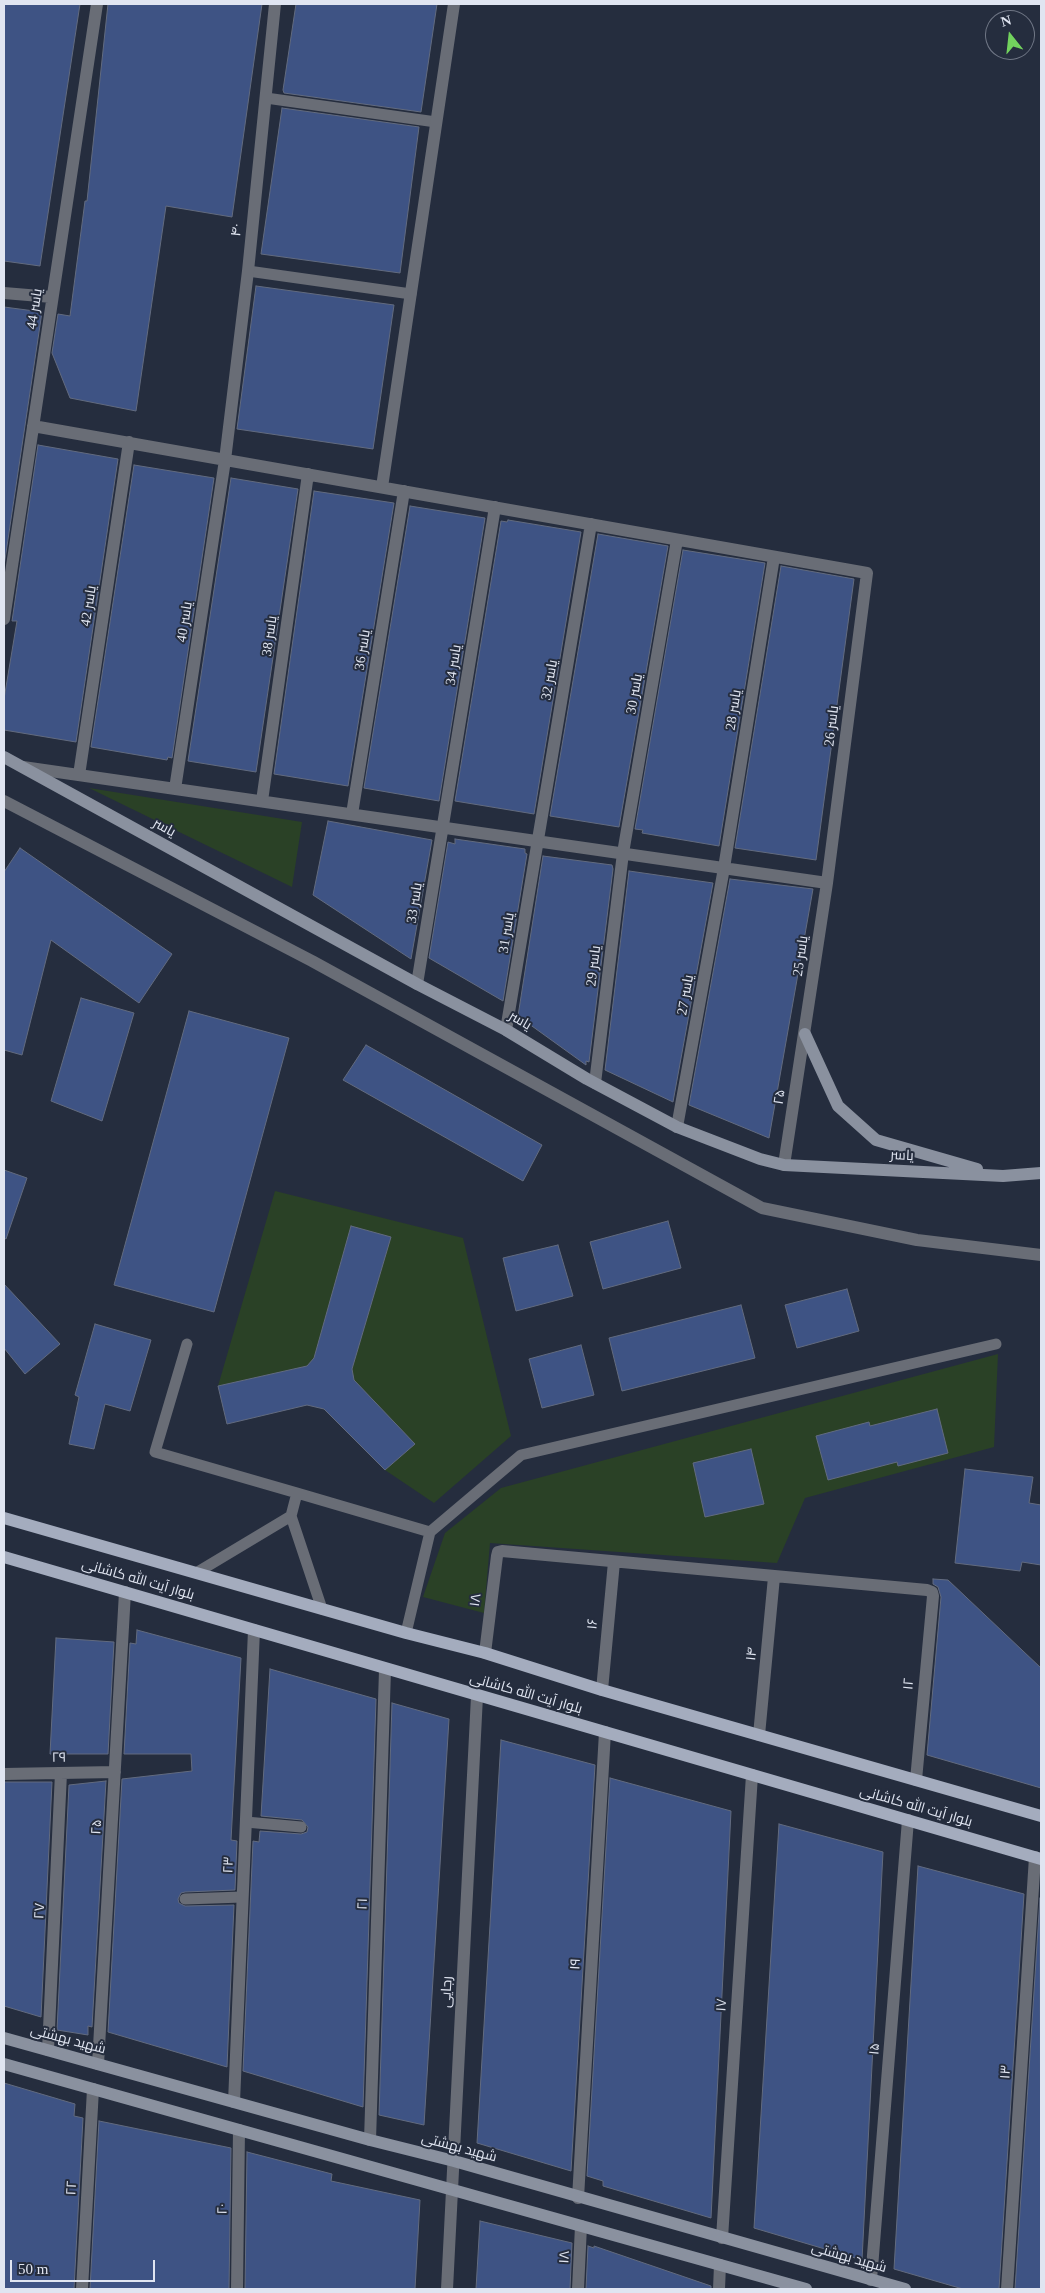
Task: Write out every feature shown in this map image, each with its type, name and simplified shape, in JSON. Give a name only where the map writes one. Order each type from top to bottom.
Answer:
[{"type":"main road","name":"یاسر","points":[[4,757],[417,984],[506,1030],[594,1083],[678,1127],[760,1159],[784,1165],[1003,1176],[1041,1173]]},
{"type":"main road","points":[[805,1034],[838,1106],[876,1140],[1003,1176]]},
{"type":"main road","name":"بلوار آیت الله کاشانی","points":[[4,1518],[406,1633],[485,1653],[602,1690],[1041,1816]]},
{"type":"main road","name":"بلوار آیت الله کاشانی","points":[[4,1557],[385,1670],[1038,1858]]},
{"type":"main road","name":"شهید بهشتی","points":[[4,2038],[370,2140],[454,2161],[578,2198],[905,2289]]},
{"type":"main road","points":[[4,2064],[806,2289]]},
{"type":"street","name":"یاسر 44","points":[[4,619],[97,4]]},
{"type":"street","name":"۴۰","points":[[225,460],[248,271],[275,4]]},
{"type":"street","points":[[382,487],[454,4]]},
{"type":"street","points":[[4,293],[52,297]]},
{"type":"street","points":[[33,426],[774,557]]},
{"type":"street","name":"یاسر 42","points":[[79,775],[128,442]]},
{"type":"street","name":"یاسر 40","points":[[175,789],[225,460]]},
{"type":"street","name":"یاسر 38","points":[[262,801],[308,474]]},
{"type":"street","name":"یاسر 36","points":[[352,814],[404,491]]},
{"type":"street","name":"یاسر 34","points":[[442,827],[495,507]]},
{"type":"street","name":"یاسر 32","points":[[538,841],[591,524]]},
{"type":"street","name":"یاسر 30","points":[[623,853],[677,540]]},
{"type":"street","name":"یاسر 26","points":[[774,557],[868,573],[827,882]]},
{"type":"street","name":"یاسر 28","points":[[724,868],[774,557]]},
{"type":"street","name":"یاسر","points":[[21,766],[827,882]]},
{"type":"street","points":[[4,801],[312,961],[762,1208],[917,1240],[1041,1255]]},
{"type":"street","name":"یاسر 33","points":[[417,984],[442,827]]},
{"type":"street","name":"یاسر 31","points":[[506,1030],[538,841]]},
{"type":"street","name":"یاسر 29","points":[[594,1083],[623,853]]},
{"type":"street","name":"یاسر 27","points":[[678,1127],[724,868]]},
{"type":"street","name":"یاسر 25","points":[[805,1034],[827,882]]},
{"type":"street","name":"۲۵","points":[[784,1165],[805,1034]]},
{"type":"street","name":"۱۸","points":[[485,1653],[498,1552],[614,1562]]},
{"type":"street","points":[[614,1562],[774,1577]]},
{"type":"street","name":"۱۶","points":[[602,1690],[614,1562]]},
{"type":"street","name":"۱۲","points":[[774,1577],[932,1592],[916,1780]]},
{"type":"street","name":"۱۴","points":[[759,1735],[774,1577]]},
{"type":"street","name":"۲۵","points":[[98,2064],[125,1592]]},
{"type":"street","name":"۲۳","points":[[234,2102],[254,1630]]},
{"type":"street","name":"۲۱","points":[[370,2140],[385,1670]]},
{"type":"street","name":"رجایی","points":[[447,2289],[477,1696]]},
{"type":"street","name":"۱۹","points":[[578,2198],[605,1732]]},
{"type":"street","name":"۲۹","points":[[4,1774],[115,1772]]},
{"type":"street","name":"۲۷","points":[[48,2050],[61,1773]]},
{"type":"street","name":"۱۷","points":[[722,2238],[752,1775]]},
{"type":"street","name":"۱۵","points":[[871,2280],[908,1820]]},
{"type":"street","name":"۱۳","points":[[1007,2289],[1038,1858]]},
{"type":"street","name":"۲۲","points":[[82,2289],[93,2089]]},
{"type":"street","name":"۲۰","points":[[237,2289],[239,2130]]},
{"type":"street","name":"۱۸","points":[[578,2289],[581,2226]]},
{"type":"street","points":[[718,2289],[720,2266]]},
{"type":"lane","points":[[266,98],[436,122]]},
{"type":"lane","points":[[248,271],[411,294]]},
{"type":"lane","points":[[187,1344],[155,1452],[430,1532]]},
{"type":"lane","points":[[406,1633],[430,1532],[521,1455],[996,1344]]},
{"type":"lane","points":[[297,1493],[291,1516],[322,1609]]},
{"type":"lane","points":[[196,1573],[291,1516]]},
{"type":"lane","points":[[246,1822],[301,1827]]},
{"type":"lane","points":[[185,1899],[242,1897]]},
{"type":"green space","points":[[89,788],[302,822],[292,887]]},
{"type":"green space","points":[[275,1191],[463,1238],[511,1436],[434,1503],[385,1470],[415,1444],[354,1380],[352,1369],[391,1237],[351,1226],[314,1358],[307,1366],[218,1386]]},
{"type":"green space","points":[[998,1354],[994,1447],[805,1498],[777,1563],[490,1543],[484,1613],[423,1597],[445,1533],[501,1488]]},
{"type":"building","points":[[4,4],[80,4],[40,266],[4,261]]},
{"type":"building","points":[[108,4],[262,4],[232,217],[166,206],[136,411],[70,398],[52,353],[58,314],[70,316],[85,201],[87,201]]},
{"type":"building","points":[[296,4],[437,4],[421,112],[284,93]]},
{"type":"building","points":[[282,108],[419,127],[400,273],[261,254]]},
{"type":"building","points":[[256,286],[394,305],[373,449],[237,429]]},
{"type":"building","points":[[4,307],[42,312],[4,566]]},
{"type":"building","points":[[38,445],[118,459],[76,742],[4,730],[4,699],[17,621],[12,621]]},
{"type":"building","points":[[134,465],[214,478],[172,758],[168,757],[167,760],[91,747]]},
{"type":"building","points":[[231,478],[298,489],[256,772],[188,761]]},
{"type":"building","points":[[314,491],[394,503],[348,786],[274,774]]},
{"type":"building","points":[[410,506],[485,518],[439,801],[364,788]]},
{"type":"building","points":[[508,520],[581,532],[534,814],[455,801],[501,521],[507,522]]},
{"type":"building","points":[[598,534],[668,546],[619,827],[550,816]]},
{"type":"building","points":[[683,550],[765,563],[719,846],[642,833],[643,830],[635,829]]},
{"type":"building","points":[[781,566],[854,579],[816,860],[735,848]]},
{"type":"building","points":[[328,821],[432,840],[411,959],[313,895]]},
{"type":"building","points":[[455,839],[525,849],[527,854],[503,1001],[429,958],[448,842],[455,844]]},
{"type":"building","points":[[20,848],[172,954],[139,1003],[51,940],[22,1055],[4,1050],[4,872]]},
{"type":"building","points":[[543,856],[612,865],[613,869],[589,1062],[586,1061],[586,1065],[518,1016]]},
{"type":"building","points":[[629,871],[713,883],[673,1102],[605,1070]]},
{"type":"building","points":[[730,879],[813,889],[769,1138],[689,1105]]},
{"type":"building","points":[[81,998],[134,1013],[102,1121],[51,1101]]},
{"type":"building","points":[[189,1011],[289,1038],[214,1312],[114,1285]]},
{"type":"building","points":[[366,1045],[542,1145],[523,1181],[343,1080]]},
{"type":"building","points":[[4,1170],[27,1178],[6,1239],[4,1238]]},
{"type":"building","points":[[668,1221],[681,1268],[603,1289],[590,1242]]},
{"type":"building","points":[[351,1226],[391,1237],[352,1369],[354,1380],[415,1444],[385,1470],[324,1409],[307,1405],[227,1424],[218,1386],[307,1366],[314,1358]]},
{"type":"building","points":[[558,1245],[573,1296],[516,1311],[503,1258]]},
{"type":"building","points":[[4,1284],[60,1344],[25,1374],[4,1348]]},
{"type":"building","points":[[847,1289],[859,1331],[797,1348],[785,1305]]},
{"type":"building","points":[[741,1305],[755,1358],[622,1391],[609,1338]]},
{"type":"building","points":[[95,1324],[151,1340],[130,1411],[105,1404],[94,1449],[69,1444],[79,1397],[75,1395]]},
{"type":"building","points":[[581,1345],[594,1395],[542,1408],[529,1359]]},
{"type":"building","points":[[937,1409],[948,1453],[898,1466],[897,1462],[828,1480],[816,1436],[869,1422],[870,1426]]},
{"type":"building","points":[[751,1449],[764,1504],[705,1517],[693,1463]]},
{"type":"building","points":[[965,1469],[1033,1477],[1029,1503],[1041,1505],[1041,1565],[1022,1562],[1020,1571],[955,1563]]},
{"type":"building","points":[[933,1579],[948,1580],[1041,1668],[1041,1788],[927,1755],[941,1597],[938,1587],[933,1584]]},
{"type":"building","points":[[137,1630],[241,1658],[231,1840],[237,1841],[235,1890],[185,1892],[181,1893],[178,1899],[179,1903],[185,1906],[234,1905],[227,2067],[108,2032],[122,1779],[192,1771],[191,1754],[124,1754],[130,1643],[136,1644]]},
{"type":"building","points":[[56,1638],[114,1642],[108,1754],[50,1754]]},
{"type":"building","points":[[270,1669],[376,1699],[363,2107],[243,2071],[253,1841],[259,1842],[260,1831],[301,1834],[307,1832],[308,1827],[302,1820],[261,1816]]},
{"type":"building","points":[[392,1703],[449,1719],[424,2125],[379,2115]]},
{"type":"building","points":[[501,1740],[595,1765],[571,2171],[477,2143]]},
{"type":"building","points":[[610,1778],[731,1811],[711,2218],[603,2186],[603,2181],[587,2176]]},
{"type":"building","points":[[106,1781],[92,2027],[88,2026],[88,2035],[57,2030],[69,1785]]},
{"type":"building","points":[[4,1782],[52,1782],[41,2017],[4,2006]]},
{"type":"building","points":[[779,1824],[883,1852],[862,2260],[754,2228]]},
{"type":"building","points":[[918,1866],[1024,1894],[999,2289],[963,2289],[894,2269]]},
{"type":"building","points":[[1040,1898],[1041,2289],[1015,2289]]},
{"type":"building","points":[[4,2083],[75,2104],[74,2116],[83,2118],[74,2289],[4,2289]]},
{"type":"building","points":[[99,2121],[231,2148],[229,2289],[90,2289]]},
{"type":"building","points":[[247,2152],[332,2174],[331,2181],[420,2200],[415,2289],[245,2289]]},
{"type":"building","points":[[480,2221],[572,2243],[570,2289],[476,2289]]},
{"type":"building","points":[[588,2246],[594,2248],[594,2246],[711,2286],[711,2289],[586,2289]]}]
